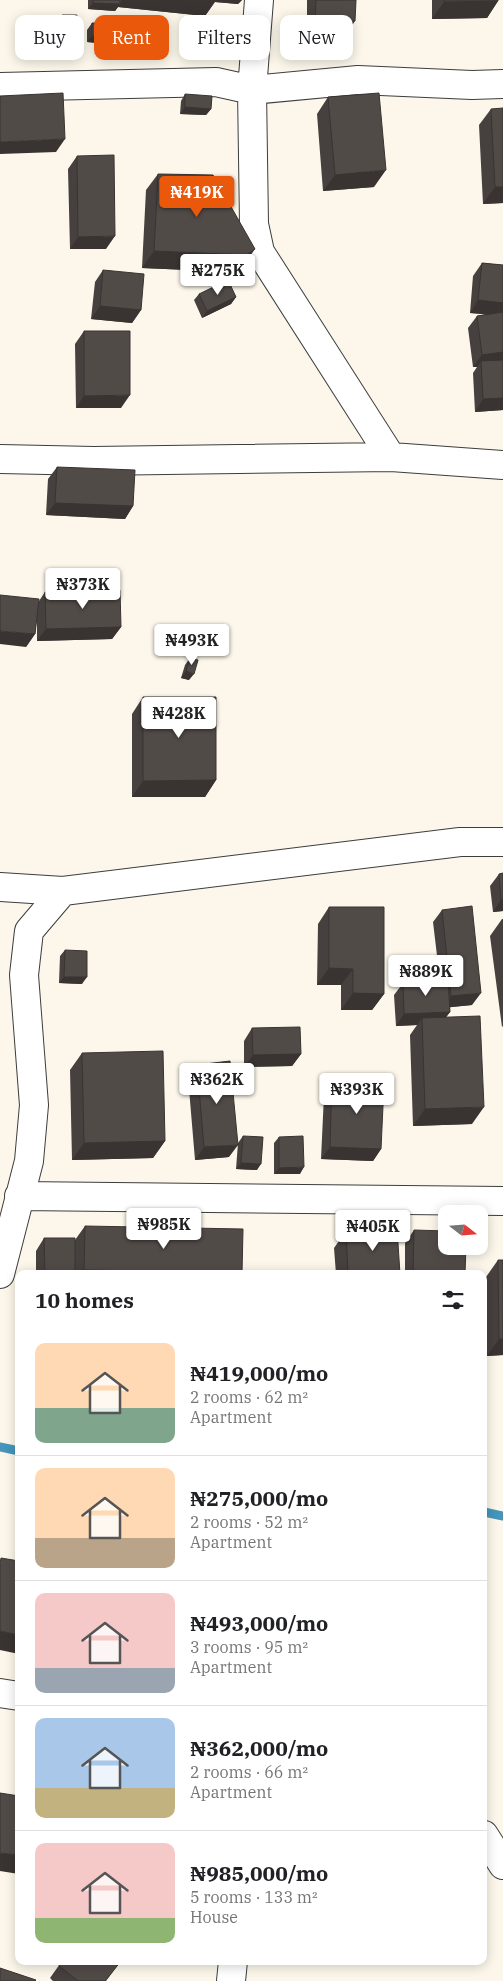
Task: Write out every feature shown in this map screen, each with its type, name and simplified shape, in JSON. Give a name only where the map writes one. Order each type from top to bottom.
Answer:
[{"type":"street","points":[[259,0],[252,90],[254,224],[260,252],[391,456]]},
{"type":"street","points":[[0,87],[216,82],[252,90],[358,80],[472,85],[503,84]]},
{"type":"street","points":[[0,458],[94,461],[391,456],[503,465]]},
{"type":"street","points":[[0,887],[63,891],[460,842],[503,842]]},
{"type":"street","points":[[0,1274],[28,1162],[34,1105],[24,975],[29,931],[63,891]]},
{"type":"street","points":[[19,1196],[503,1201]]},
{"type":"street","points":[[0,1693],[15,1695]]},
{"type":"street","points":[[487,1840],[503,1865]]},
{"type":"street","points":[[230,1981],[232,1965]]},
{"type":"building","points":[[93,0],[120,0],[120,4],[93,3]]},
{"type":"building","points":[[316,0],[356,0],[355,21],[353,21],[353,15],[315,15]]},
{"type":"building","points":[[444,0],[498,0],[498,1],[444,2]]},
{"type":"building","points":[[92,23],[94,23],[94,36],[92,36]]},
{"type":"building","points":[[63,93],[65,139],[0,142],[0,96]]},
{"type":"building","points":[[379,93],[386,170],[335,175],[328,97]]},
{"type":"building","points":[[185,94],[212,96],[211,109],[185,107]]},
{"type":"building","points":[[503,108],[503,187],[495,187],[491,109]]},
{"type":"building","points":[[114,155],[115,236],[78,237],[77,156]]},
{"type":"building","points":[[158,174],[213,175],[255,249],[247,255],[154,251]]},
{"type":"building","points":[[482,263],[503,265],[503,303],[478,300]]},
{"type":"building","points":[[103,270],[144,274],[141,310],[100,306]]},
{"type":"building","points":[[228,280],[236,297],[207,311],[199,294]]},
{"type":"building","points":[[503,312],[503,352],[482,355],[477,316]]},
{"type":"building","points":[[84,331],[130,331],[130,395],[84,396]]},
{"type":"building","points":[[503,360],[503,398],[483,399],[481,361]]},
{"type":"building","points":[[57,467],[135,470],[133,506],[55,503]]},
{"type":"building","points":[[120,590],[121,627],[46,629],[45,592]]},
{"type":"building","points":[[0,595],[39,599],[35,634],[0,631]]},
{"type":"building","points":[[190,658],[198,660],[194,674],[186,671]]},
{"type":"building","points":[[143,697],[216,697],[216,780],[143,781]]},
{"type":"building","points":[[503,873],[503,900],[501,900],[499,874]]},
{"type":"building","points":[[472,906],[481,993],[451,996],[442,910]]},
{"type":"building","points":[[329,907],[384,907],[384,994],[353,993],[353,969],[329,968]]},
{"type":"building","points":[[65,950],[87,951],[87,977],[64,977]]},
{"type":"building","points":[[448,980],[450,1012],[404,1014],[403,983]]},
{"type":"building","points":[[480,1016],[484,1107],[425,1109],[422,1018]]},
{"type":"building","points":[[300,1027],[301,1054],[253,1055],[252,1028]]},
{"type":"building","points":[[163,1051],[165,1141],[84,1143],[82,1053]]},
{"type":"building","points":[[230,1061],[238,1145],[204,1147],[197,1065]]},
{"type":"building","points":[[332,1082],[384,1084],[381,1149],[330,1147]]},
{"type":"building","points":[[243,1136],[263,1137],[261,1164],[241,1163]]},
{"type":"building","points":[[303,1136],[304,1167],[279,1168],[279,1137]]},
{"type":"building","points":[[85,1226],[243,1229],[242,1270],[84,1270]]},
{"type":"building","points":[[397,1228],[400,1270],[348,1270],[346,1231]]},
{"type":"building","points":[[414,1230],[438,1231],[438,1255],[466,1255],[465,1270],[413,1270]]},
{"type":"building","points":[[44,1238],[75,1238],[75,1270],[45,1270]]},
{"type":"building","points":[[498,1260],[503,1260],[503,1339],[499,1339]]},
{"type":"building","points":[[1,1558],[15,1560],[15,1634],[0,1631]]},
{"type":"building","points":[[0,1793],[15,1795],[15,1855],[0,1853]]},
{"type":"building","points":[[118,1965],[105,1981],[78,1981],[59,1966]]},
{"type":"building","points":[[0,1968],[36,1980],[0,1981]]},
{"type":"waterway","points":[[0,1447],[15,1450]]},
{"type":"waterway","points":[[487,1513],[503,1516]]}]
